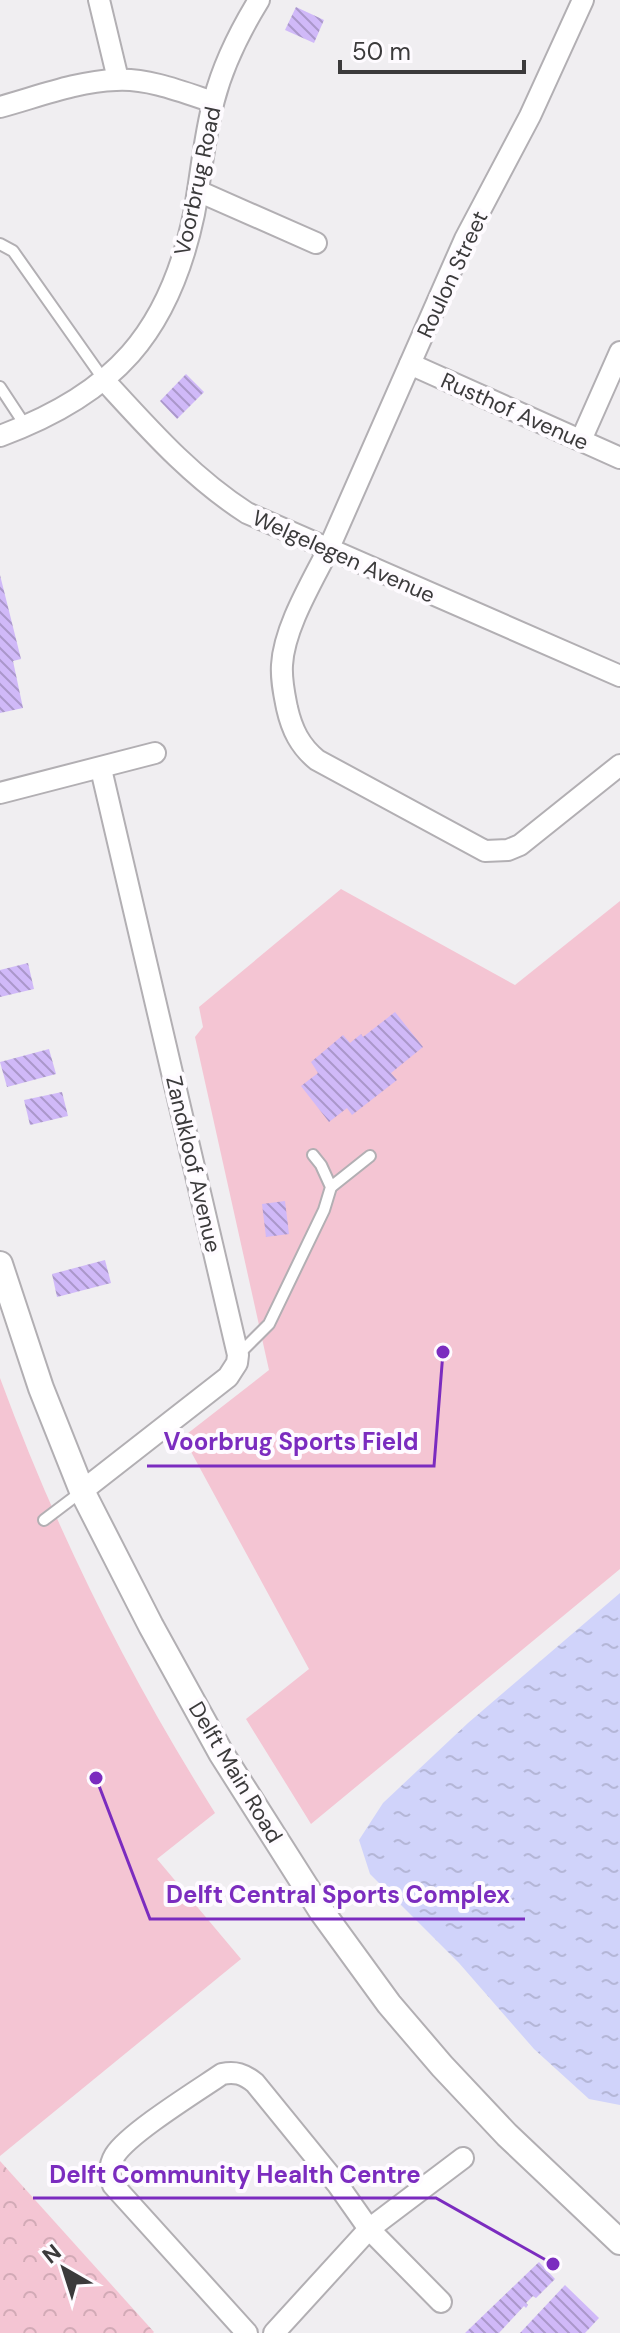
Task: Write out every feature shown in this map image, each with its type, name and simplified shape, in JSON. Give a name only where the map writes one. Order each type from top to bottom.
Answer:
[{"type":"street","points":[[99,0],[118,79]]},
{"type":"street","name":"Voorbrug Road","points":[[8,432],[68,405],[104,380],[132,353],[167,300],[184,252],[213,102],[235,43],[259,0]]},
{"type":"street","name":"Roulon Street","points":[[583,0],[530,116],[465,239],[308,589],[285,645],[282,681],[297,739],[317,760],[474,847],[496,852],[520,845],[620,765]]},
{"type":"street","points":[[0,107],[118,79],[182,91],[213,102]]},
{"type":"street","points":[[198,191],[316,243]]},
{"type":"street","points":[[581,440],[620,352]]},
{"type":"street","name":"Rusthof Avenue","points":[[410,364],[620,458]]},
{"type":"street","name":"Welgelegen Avenue","points":[[104,380],[181,463],[247,513],[620,676]]},
{"type":"street","points":[[0,793],[155,753]]},
{"type":"street","name":"Zandkloof Avenue","points":[[101,769],[238,1355]]},
{"type":"street","name":"Delft Main Road","points":[[0,1264],[41,1388],[82,1491],[214,1740],[322,1912],[389,2004],[442,2066],[507,2135],[620,2242]]},
{"type":"street","points":[[82,1491],[228,1377],[237,1363],[238,1355]]},
{"type":"street","points":[[247,2333],[113,2185],[109,2176],[111,2165],[125,2144],[222,2074],[240,2073],[255,2083],[338,2185],[369,2229],[441,2302]]},
{"type":"street","points":[[279,2331],[369,2229],[463,2158]]},
{"type":"lane","points":[[0,244],[13,251],[104,380]]},
{"type":"lane","points":[[0,387],[8,432]]},
{"type":"lane","points":[[313,1155],[331,1187]]},
{"type":"lane","points":[[238,1355],[269,1324],[324,1210],[331,1187],[370,1156]]},
{"type":"lane","points":[[44,1520],[82,1491]]},
{"type":"green space","points":[[341,889],[515,985],[620,901],[620,1569],[311,1824],[246,1719],[309,1669],[183,1437],[269,1370],[195,1037],[203,1027],[199,1007]]},
{"type":"green space","points":[[0,1378],[45,1492],[96,1601],[152,1708],[215,1813],[157,1859],[241,1959],[0,2156]]},
{"type":"green space","points":[[0,2161],[154,2332],[153,2333],[0,2333]]},
{"type":"water","points":[[620,1593],[620,2105],[589,2099],[534,2049],[459,1963],[370,1874],[359,1840],[383,1803],[468,1723]]},
{"type":"building","points":[[296,7],[324,20],[314,43],[285,30]]},
{"type":"building","points":[[186,374],[204,392],[177,419],[160,401]]},
{"type":"building","points":[[0,575],[21,659],[13,661],[23,708],[0,713]]},
{"type":"building","points":[[28,963],[34,989],[0,997],[0,970]]},
{"type":"building","points":[[395,1012],[423,1047],[391,1073],[397,1080],[352,1115],[347,1108],[329,1122],[301,1086],[318,1073],[311,1062],[343,1035],[350,1043],[361,1034],[363,1037]]},
{"type":"building","points":[[49,1049],[56,1074],[7,1087],[0,1062]]},
{"type":"building","points":[[62,1092],[68,1116],[30,1125],[24,1100]]},
{"type":"building","points":[[285,1201],[289,1234],[266,1237],[262,1204]]},
{"type":"building","points":[[105,1260],[111,1283],[57,1297],[52,1274]]},
{"type":"building","points":[[539,2262],[555,2279],[536,2298],[533,2296],[526,2303],[526,2308],[524,2306],[499,2333],[465,2333]]},
{"type":"building","points":[[565,2285],[599,2318],[585,2333],[520,2333]]},
{"type":"place","name":"Voorbrug Sports Field","points":[[443,1352]]},
{"type":"place","name":"Delft Central Sports Complex","points":[[96,1778]]},
{"type":"place","name":"Delft Community Health Centre","points":[[553,2264]]}]
